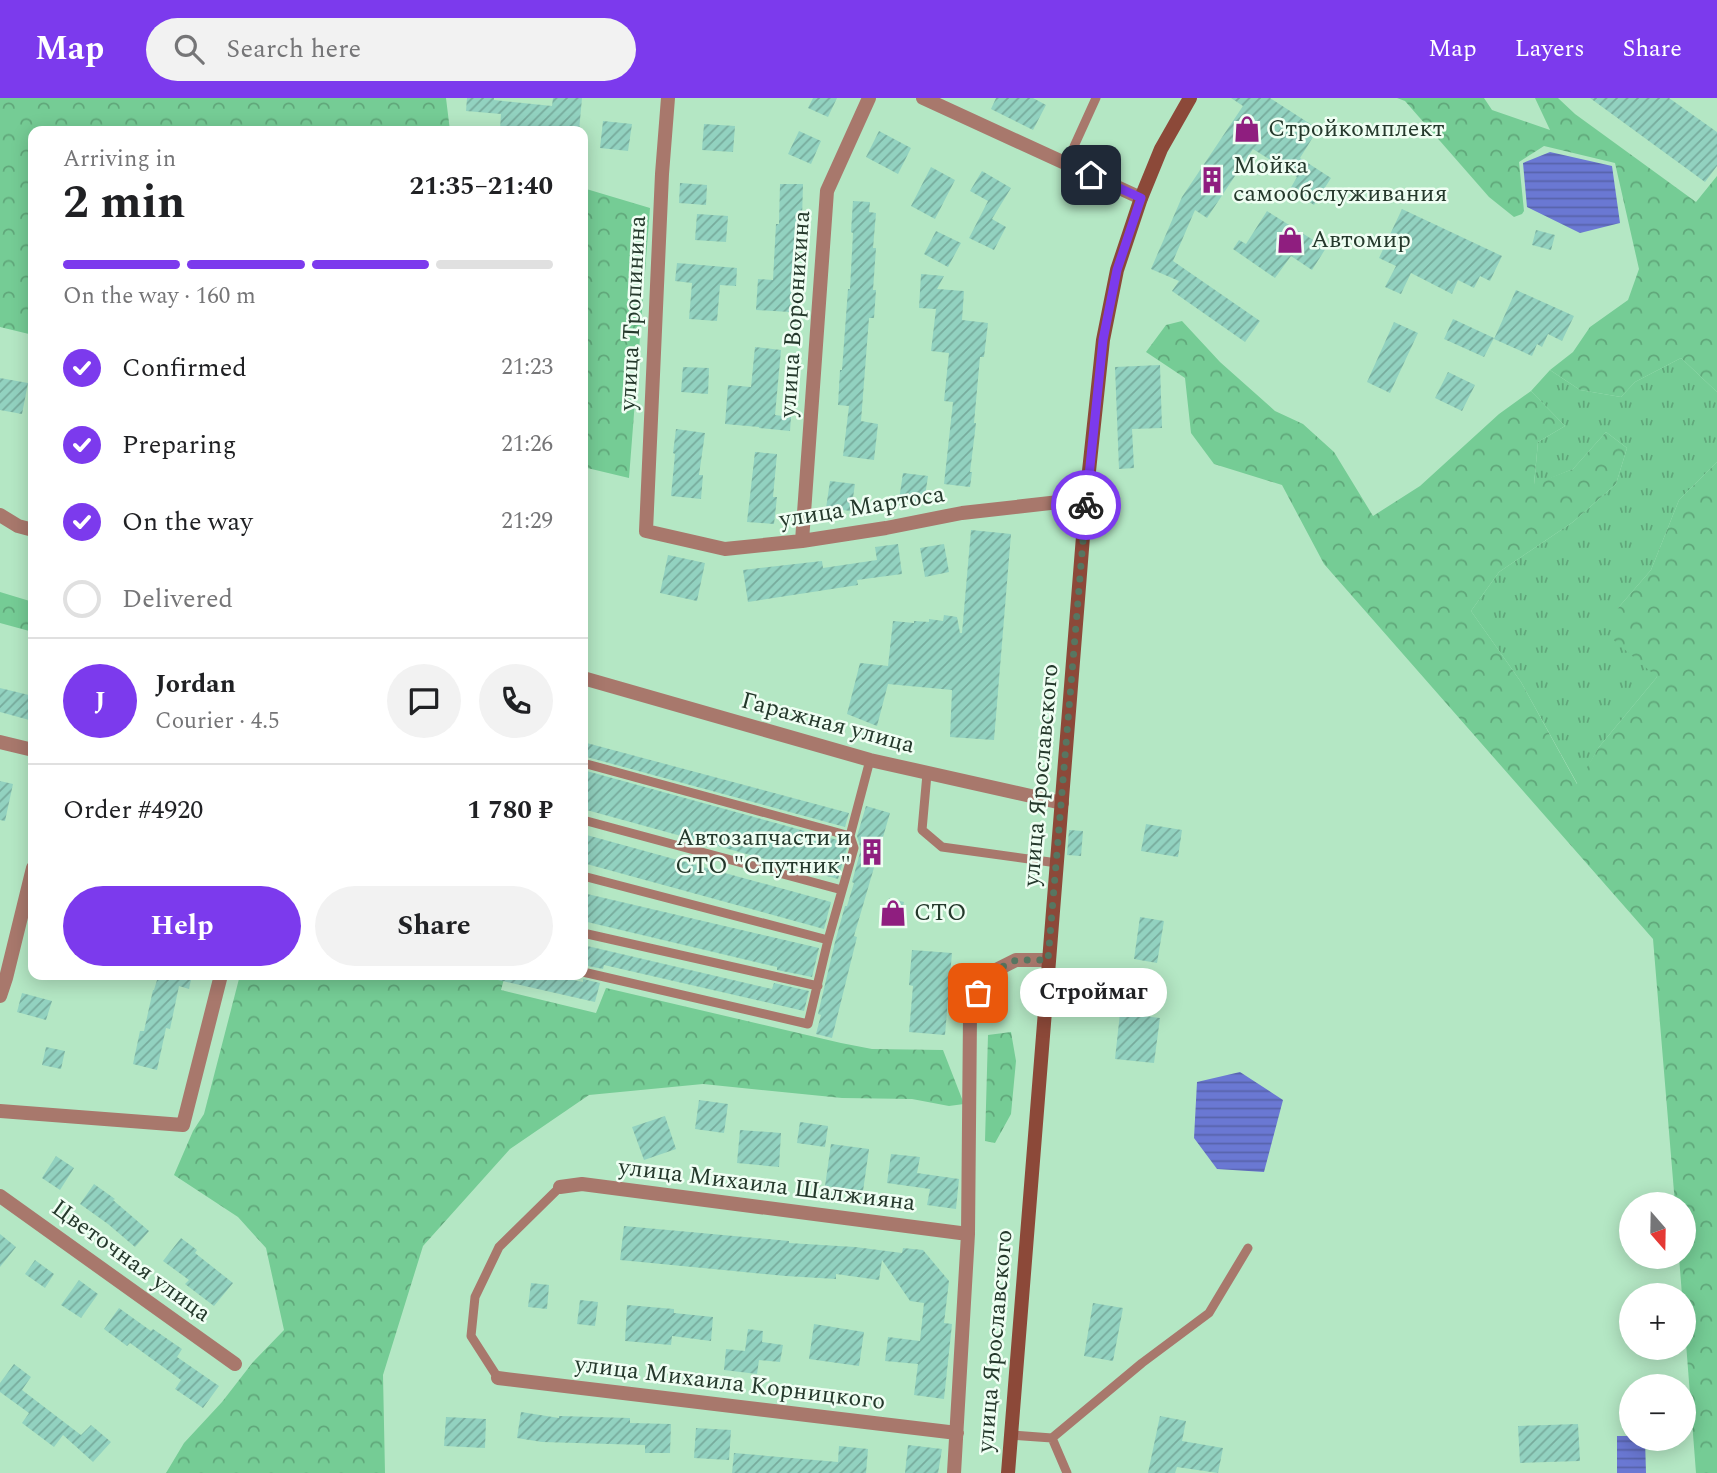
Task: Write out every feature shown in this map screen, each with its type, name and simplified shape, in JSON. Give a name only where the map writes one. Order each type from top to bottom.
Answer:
[{"type":"street","name":"улица Тропинина","points":[[646,531],[662,174],[668,98]]},
{"type":"street","name":"улица Воронихина","points":[[802,541],[827,191],[869,98]]},
{"type":"street","points":[[923,98],[1141,198]]},
{"type":"street","name":"улица Ярославского","points":[[1008,1473],[1086,499],[1103,340],[1117,270],[1141,198],[1161,149],[1190,98]]},
{"type":"street","name":"улица Мартоса","points":[[646,531],[725,548],[802,541],[962,513],[1086,499]]},
{"type":"street","points":[[0,515],[28,529]]},
{"type":"street","name":"Гаражная улица","points":[[588,679],[870,760],[1062,803]]},
{"type":"street","points":[[0,742],[28,749]]},
{"type":"street","points":[[0,996],[28,886]]},
{"type":"street","points":[[954,1473],[968,1234],[970,1016],[978,993],[994,971],[1016,960],[1048,960]]},
{"type":"street","points":[[0,1111],[183,1125],[220,980]]},
{"type":"street","name":"улица Михаила Шалжияна","points":[[560,1187],[582,1184],[968,1234]]},
{"type":"street","name":"Цветочная улица","points":[[0,1196],[235,1364]]},
{"type":"street","name":"улица Михаила Корницкого","points":[[498,1378],[957,1433]]},
{"type":"lane","points":[[1066,164],[1096,98]]},
{"type":"lane","points":[[588,973],[808,1024],[854,848],[850,836],[870,760]]},
{"type":"lane","points":[[588,764],[850,836]]},
{"type":"lane","points":[[927,774],[922,830],[942,847],[1057,863]]},
{"type":"lane","points":[[588,821],[842,890]]},
{"type":"lane","points":[[588,877],[828,940]]},
{"type":"lane","points":[[588,934],[818,986]]},
{"type":"lane","points":[[498,1378],[471,1336],[475,1297],[499,1247],[560,1187]]},
{"type":"lane","points":[[1011,1435],[1052,1438],[1142,1363],[1209,1313],[1248,1248]]},
{"type":"lane","points":[[1052,1438],[1068,1473]]},
{"type":"green space","points":[[0,98],[446,98],[449,126],[28,126],[28,334],[0,327]]},
{"type":"green space","points":[[1397,98],[1484,98],[1492,110],[1550,130],[1535,98],[1558,98],[1575,114],[1696,202],[1717,176],[1717,392],[1681,358],[1635,382],[1621,397],[1580,390],[1550,370],[1573,352],[1590,327],[1628,300],[1639,269],[1615,163],[1544,146],[1519,162],[1524,211],[1514,217],[1489,197],[1405,101]]},
{"type":"green space","points":[[588,189],[650,208],[629,478],[588,468]]},
{"type":"green space","points":[[1182,321],[1220,362],[1275,411],[1303,424],[1334,452],[1373,516],[1420,486],[1499,414],[1531,391],[1565,426],[1538,442],[1534,484],[1573,469],[1606,432],[1627,448],[1616,484],[1573,522],[1499,572],[1471,611],[1521,682],[1577,784],[1599,747],[1657,677],[1610,637],[1618,608],[1651,570],[1679,500],[1717,462],[1717,1473],[1696,1473],[1696,1374],[1688,1374],[1687,1360],[1696,1360],[1696,1283],[1681,1283],[1680,1269],[1696,1269],[1696,1192],[1674,1192],[1653,939],[1324,564],[1282,485],[1214,464],[1191,433],[1185,378],[1146,352],[1166,325]]},
{"type":"green space","points":[[1681,358],[1717,392],[1717,462],[1679,500],[1651,570],[1618,608],[1657,677],[1599,747],[1578,785],[1521,682],[1471,611],[1499,572],[1573,522],[1616,484],[1627,448],[1606,432],[1573,469],[1534,485],[1538,442],[1565,426],[1531,391],[1550,370],[1580,390],[1621,397],[1635,382]]},
{"type":"green space","points":[[0,592],[28,600],[28,631],[0,623]]},
{"type":"green space","points":[[239,980],[504,980],[501,990],[596,1013],[606,988],[872,1049],[943,1050],[964,1104],[949,1106],[912,1099],[842,1098],[703,1084],[589,1095],[510,1149],[423,1246],[383,1375],[385,1473],[166,1473],[184,1443],[284,1330],[266,1248],[238,1217],[174,1175],[193,1131],[204,1114]]},
{"type":"green space","points":[[1011,1032],[1016,1061],[1011,1114],[995,1143],[985,1141],[988,1035]]},
{"type":"water","points":[[1550,152],[1612,166],[1620,223],[1580,233],[1527,207],[1523,163]]},
{"type":"water","points":[[1240,1072],[1283,1100],[1264,1172],[1217,1169],[1194,1138],[1197,1082]]},
{"type":"water","points":[[1619,1436],[1619,1451],[1645,1451],[1646,1473],[1617,1473]]},
{"type":"building","points":[[467,98],[494,98],[552,106],[553,98],[582,98],[579,126],[500,126],[501,114],[466,111]]},
{"type":"building","points":[[813,98],[837,98],[828,117],[808,108]]},
{"type":"building","points":[[996,98],[1033,98],[1046,105],[1033,130],[991,109]]},
{"type":"building","points":[[1231,98],[1270,98],[1318,129],[1300,158],[1331,178],[1314,205],[1290,189],[1297,177],[1253,149],[1207,218],[1195,210],[1173,261],[1260,321],[1245,342],[1172,291],[1179,281],[1151,269],[1182,197],[1243,106]]},
{"type":"building","points":[[1590,98],[1669,98],[1717,132],[1717,166],[1705,182]]},
{"type":"building","points":[[603,121],[632,124],[628,151],[600,148]]},
{"type":"building","points":[[704,124],[735,126],[733,152],[702,150]]},
{"type":"building","points":[[799,131],[821,141],[811,164],[788,154]]},
{"type":"building","points":[[879,131],[911,148],[898,174],[866,157]]},
{"type":"building","points":[[931,167],[955,180],[935,219],[911,206]]},
{"type":"building","points":[[982,171],[1011,188],[992,219],[1006,227],[994,250],[969,238],[988,201],[970,191]]},
{"type":"building","points":[[680,183],[707,185],[706,205],[679,203]]},
{"type":"building","points":[[780,184],[803,184],[802,219],[799,219],[796,273],[792,273],[790,312],[756,310],[758,279],[773,280]]},
{"type":"building","points":[[853,201],[870,202],[869,212],[876,213],[873,248],[876,248],[874,318],[869,318],[861,421],[878,424],[874,460],[843,456],[849,406],[838,405],[850,289]]},
{"type":"building","points":[[1402,209],[1502,256],[1490,281],[1480,276],[1474,288],[1458,280],[1452,294],[1411,273],[1401,294],[1385,287],[1396,266],[1379,258]]},
{"type":"building","points":[[1267,211],[1326,248],[1312,270],[1291,256],[1275,278],[1233,249],[1239,240],[1246,244]]},
{"type":"building","points":[[697,214],[728,216],[726,242],[695,240]]},
{"type":"building","points":[[1536,230],[1555,235],[1551,250],[1532,245]]},
{"type":"building","points":[[936,231],[961,243],[948,267],[924,254]]},
{"type":"building","points":[[677,263],[737,268],[736,286],[720,285],[717,321],[689,319],[692,283],[675,281]]},
{"type":"building","points":[[921,274],[944,276],[937,289],[964,291],[962,320],[988,323],[984,357],[980,357],[970,487],[944,484],[953,402],[944,401],[949,353],[931,351],[936,309],[919,308]]},
{"type":"building","points":[[1516,290],[1574,316],[1562,341],[1548,334],[1542,347],[1537,344],[1532,356],[1494,339]]},
{"type":"building","points":[[1453,319],[1494,338],[1484,357],[1444,339]]},
{"type":"building","points":[[1394,322],[1418,333],[1390,393],[1367,382]]},
{"type":"building","points":[[755,347],[781,350],[775,415],[791,417],[790,431],[725,424],[728,385],[751,387]]},
{"type":"building","points":[[1160,365],[1162,428],[1132,429],[1134,468],[1119,469],[1115,367]]},
{"type":"building","points":[[683,367],[709,368],[708,394],[681,392]]},
{"type":"building","points":[[1448,372],[1475,385],[1462,411],[1435,398]]},
{"type":"building","points":[[0,378],[28,383],[22,414],[0,410]]},
{"type":"building","points":[[676,429],[705,433],[699,475],[703,475],[701,499],[671,496]]},
{"type":"building","points":[[755,452],[777,454],[773,497],[777,497],[774,524],[747,522]]},
{"type":"building","points":[[903,473],[928,476],[924,503],[899,500]]},
{"type":"building","points":[[830,481],[855,484],[851,511],[826,508]]},
{"type":"building","points":[[971,530],[1011,534],[994,740],[950,737],[952,690],[888,684],[877,726],[847,714],[860,663],[888,666],[893,621],[914,623],[929,622],[929,619],[943,621],[944,615],[957,617],[962,633]]},
{"type":"building","points":[[898,544],[902,574],[857,580],[858,585],[748,602],[743,570],[822,561],[823,568],[877,560],[875,547]]},
{"type":"building","points":[[944,544],[949,572],[925,577],[920,548]]},
{"type":"building","points":[[668,555],[705,563],[697,601],[660,593]]},
{"type":"building","points":[[0,688],[28,695],[28,720],[0,712]]},
{"type":"building","points":[[588,743],[849,813],[845,827],[588,757]]},
{"type":"building","points":[[588,771],[845,842],[847,848],[838,879],[588,810]]},
{"type":"building","points":[[0,781],[13,784],[5,821],[0,820]]},
{"type":"building","points":[[866,806],[890,813],[854,936],[857,937],[832,1038],[816,1034],[821,1015],[818,1014],[835,942],[854,883],[852,882],[861,849],[857,836]]},
{"type":"building","points":[[1146,824],[1182,830],[1178,857],[1141,851]]},
{"type":"building","points":[[1069,830],[1083,831],[1081,856],[1067,855]]},
{"type":"building","points":[[588,835],[831,902],[824,929],[588,864]]},
{"type":"building","points":[[588,894],[819,948],[812,977],[777,970],[777,967],[588,922]]},
{"type":"building","name":"СТО","points":[[889,898],[904,902],[898,927],[883,923]]},
{"type":"building","points":[[1140,917],[1164,921],[1157,963],[1134,959]]},
{"type":"building","points":[[588,946],[772,989],[774,983],[809,991],[804,1011],[604,965],[603,969],[588,966]]},
{"type":"building","points":[[912,950],[952,953],[945,1035],[909,1032],[913,986],[909,985]]},
{"type":"building","points":[[157,980],[191,980],[189,989],[179,986],[170,1029],[166,1028],[157,1070],[133,1064],[140,1031],[144,1031]]},
{"type":"building","points":[[498,980],[587,980],[600,983],[595,1002]]},
{"type":"building","points":[[22,993],[52,1001],[46,1020],[17,1012]]},
{"type":"building","points":[[1120,1013],[1160,1018],[1154,1063],[1115,1059]]},
{"type":"building","points":[[46,1047],[65,1051],[61,1069],[42,1065]]},
{"type":"building","points":[[699,1100],[728,1104],[724,1133],[695,1129]]},
{"type":"building","points":[[665,1116],[676,1149],[644,1160],[632,1127]]},
{"type":"building","points":[[800,1122],[828,1126],[825,1147],[797,1143]]},
{"type":"building","points":[[740,1130],[781,1133],[779,1167],[737,1163]]},
{"type":"building","points":[[831,1144],[869,1149],[863,1191],[825,1186]]},
{"type":"building","points":[[891,1154],[920,1157],[917,1173],[959,1179],[956,1209],[927,1205],[930,1189],[887,1183]]},
{"type":"building","points":[[56,1156],[74,1168],[60,1190],[42,1178]]},
{"type":"building","points":[[94,1184],[115,1199],[113,1200],[149,1231],[135,1247],[80,1204]]},
{"type":"building","points":[[624,1226],[902,1253],[903,1248],[923,1250],[949,1281],[944,1323],[952,1324],[944,1399],[914,1395],[918,1364],[885,1361],[888,1337],[920,1341],[924,1303],[910,1301],[882,1260],[879,1280],[836,1274],[836,1279],[786,1276],[620,1260]]},
{"type":"building","points":[[0,1234],[16,1247],[0,1267]]},
{"type":"building","points":[[181,1238],[197,1250],[195,1253],[233,1283],[214,1306],[185,1284],[189,1280],[163,1261]]},
{"type":"building","points":[[35,1260],[54,1274],[45,1288],[25,1274]]},
{"type":"building","points":[[79,1280],[98,1294],[81,1318],[61,1305]]},
{"type":"building","points":[[531,1283],[549,1285],[547,1309],[528,1307]]},
{"type":"building","points":[[580,1300],[598,1302],[595,1326],[577,1324]]},
{"type":"building","points":[[1093,1303],[1123,1308],[1113,1361],[1084,1356]]},
{"type":"building","points":[[627,1305],[674,1309],[674,1313],[713,1317],[711,1341],[672,1336],[671,1345],[625,1341]]},
{"type":"building","points":[[119,1308],[182,1349],[177,1357],[219,1386],[203,1408],[175,1389],[181,1380],[130,1343],[127,1346],[104,1329]]},
{"type":"building","points":[[814,1324],[864,1332],[859,1366],[809,1359]]},
{"type":"building","points":[[748,1329],[763,1331],[762,1342],[783,1345],[780,1362],[759,1360],[757,1374],[724,1370],[726,1349],[745,1351]]},
{"type":"building","points":[[14,1364],[31,1377],[22,1390],[81,1435],[91,1425],[111,1442],[93,1462],[63,1435],[54,1447],[22,1423],[29,1413],[0,1392],[0,1383]]},
{"type":"building","points":[[521,1412],[559,1418],[630,1418],[630,1423],[671,1424],[670,1453],[645,1453],[645,1445],[542,1442],[517,1438]]},
{"type":"building","points":[[1160,1416],[1186,1421],[1182,1441],[1223,1448],[1218,1473],[1177,1467],[1175,1473],[1148,1473]]},
{"type":"building","points":[[446,1417],[486,1419],[485,1448],[444,1446]]},
{"type":"building","points":[[1578,1424],[1580,1461],[1520,1463],[1518,1426]]},
{"type":"building","points":[[696,1428],[731,1430],[729,1460],[694,1458]]},
{"type":"building","points":[[908,1445],[942,1449],[938,1473],[905,1473]]},
{"type":"building","points":[[839,1446],[868,1449],[866,1473],[732,1473],[734,1453],[838,1462]]},
{"type":"way so far","points":[[978,993],[994,971],[1016,960],[1048,960],[1086,505]]},
{"type":"place","name":"Стройкомплект","points":[[1247,129]]},
{"type":"place","name":"Мойка самообслуживания","points":[[1212,180]]},
{"type":"place","name":"Автомир","points":[[1290,240]]},
{"type":"place","name":"Автозапчасти и СТО \"Спутник\"","points":[[872,852]]},
{"type":"place","name":"СТО","points":[[893,913]]},
{"type":"place","name":"Строймаг","points":[[978,993]]},
{"type":"route","points":[[1086,505],[1103,340],[1117,270],[1141,198],[1091,175]]}]
